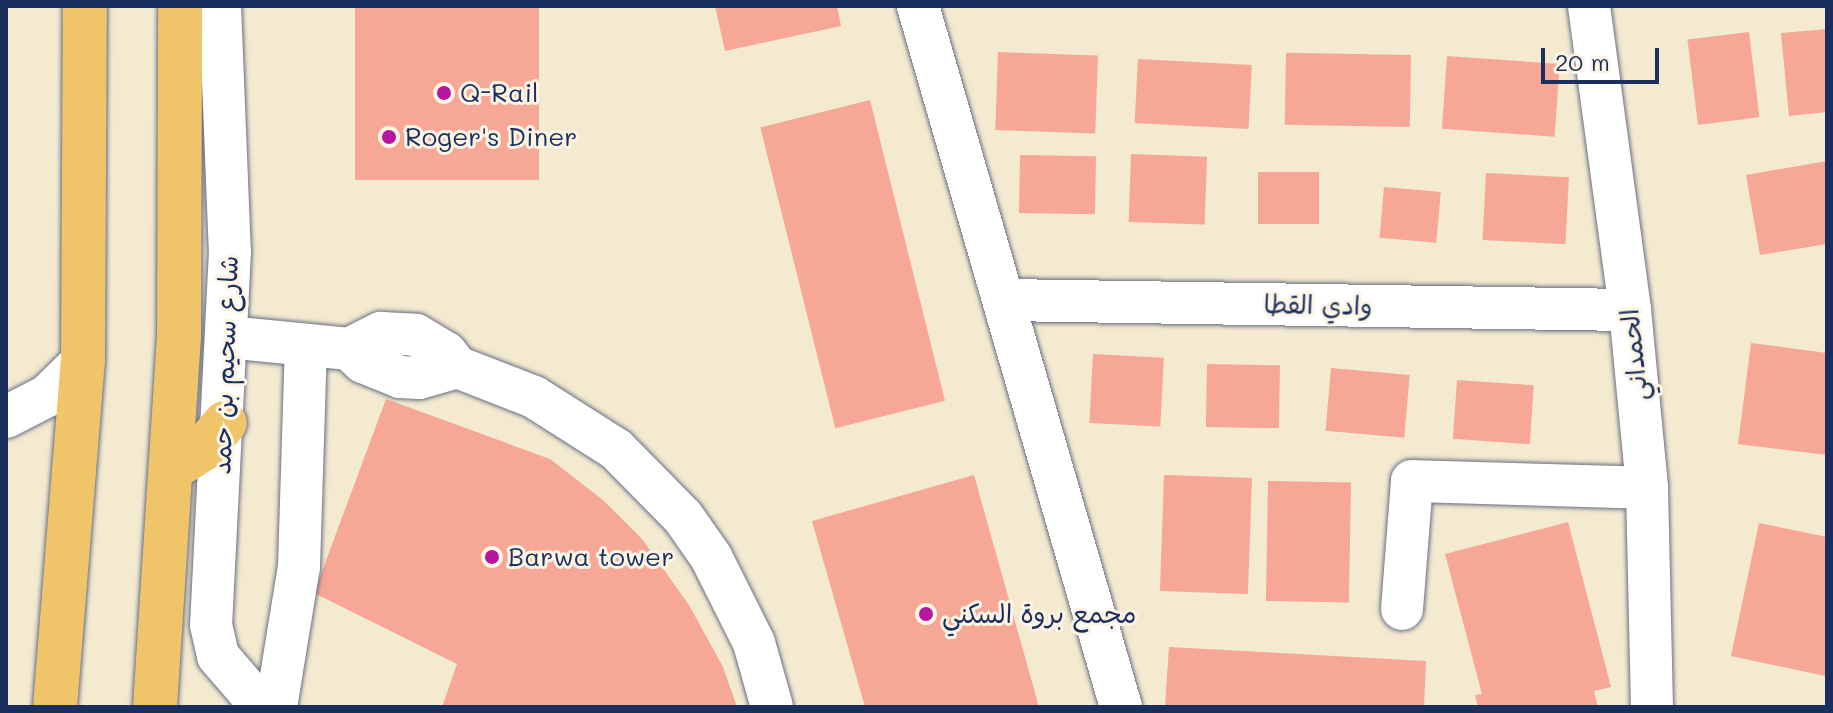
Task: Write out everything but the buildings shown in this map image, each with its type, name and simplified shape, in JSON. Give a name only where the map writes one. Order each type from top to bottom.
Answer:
[{"type":"highway","points":[[55,707],[83,361],[85,6]]},
{"type":"highway","name":"شارع سحيم بن حمد","points":[[155,707],[173,468],[183,169],[180,6]]},
{"type":"highway","points":[[173,468],[203,449],[225,423]]},
{"type":"street","name":"شارع سحيم بن حمد","points":[[220,6],[230,187],[225,423],[213,641],[227,670],[262,707]]},
{"type":"street","points":[[918,6],[1121,707]]},
{"type":"street","name":"الحمداني","points":[[1589,6],[1630,310],[1647,488],[1652,707]]},
{"type":"street","name":"وادي القطا","points":[[1005,300],[1630,310]]},
{"type":"street","points":[[227,337],[349,349],[363,362],[400,377],[439,375],[457,367],[534,397],[577,421],[651,481],[683,517],[735,598],[772,707]]},
{"type":"street","points":[[276,707],[299,566],[306,345]]},
{"type":"street","points":[[6,417],[47,396],[83,361]]},
{"type":"street","points":[[1402,609],[1412,481],[1647,488]]},
{"type":"place","name":"Q-Rail","points":[[444,93]]},
{"type":"place","name":"Roger's Diner","points":[[389,137]]},
{"type":"place","name":"Barwa tower","points":[[492,557]]},
{"type":"place","name":"مجمع بروة السكني","points":[[926,614]]}]
